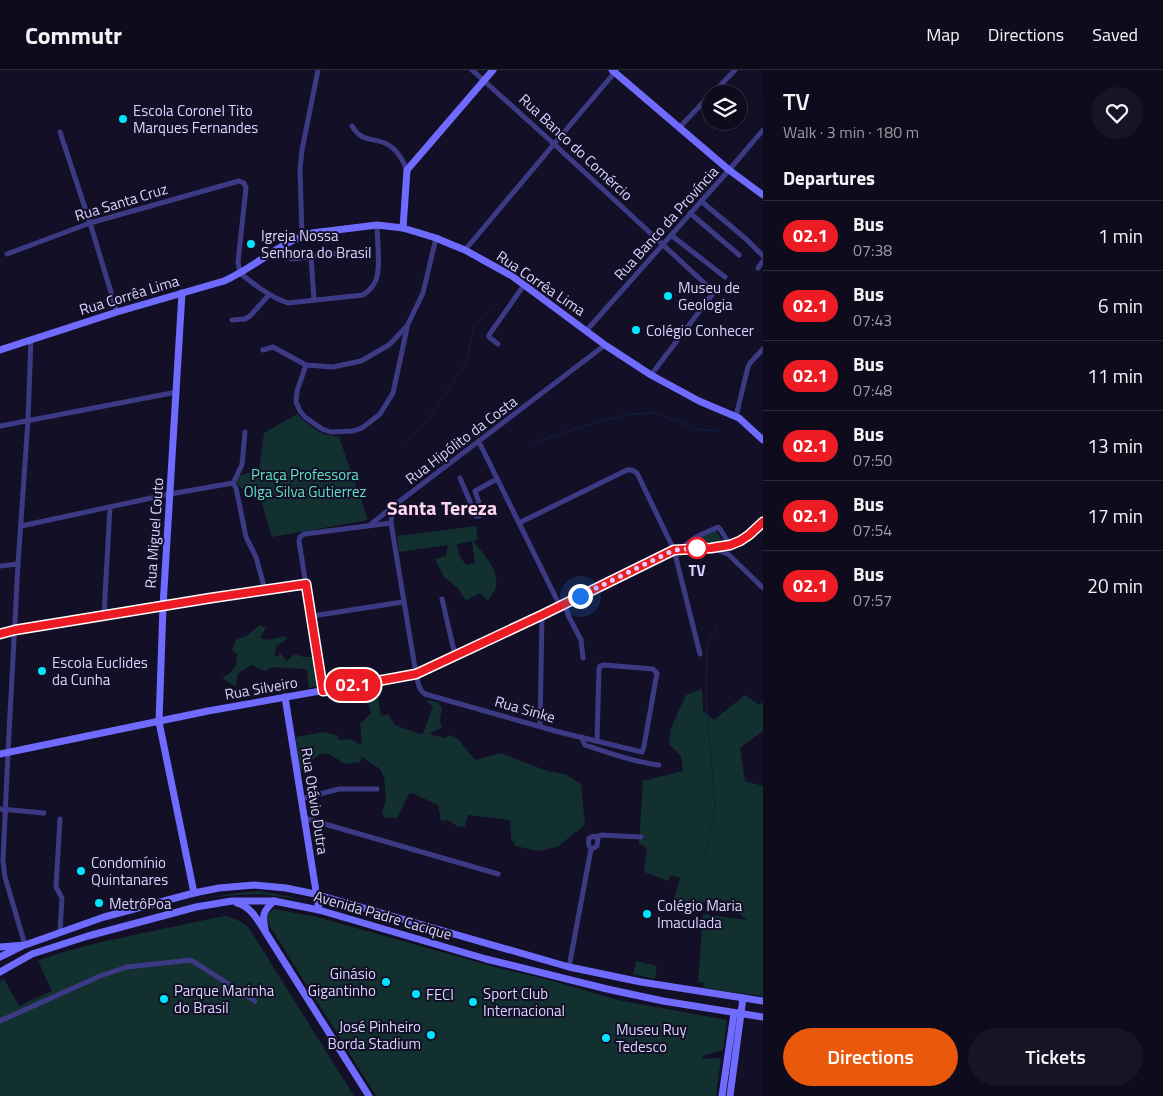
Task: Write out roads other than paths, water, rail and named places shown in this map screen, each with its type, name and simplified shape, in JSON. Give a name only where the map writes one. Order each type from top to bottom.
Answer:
[{"type":"street","points":[[302,236],[300,169],[318,70]]},
{"type":"street","name":"Rua Banco do Comércio","points":[[472,70],[714,292],[651,375]]},
{"type":"street","points":[[407,170],[494,70]]},
{"type":"street","points":[[720,85],[735,70]]},
{"type":"street","points":[[465,250],[615,71],[729,170],[763,195]]},
{"type":"street","points":[[679,128],[702,104]]},
{"type":"street","points":[[352,126],[357,134],[362,137],[388,144],[404,162],[407,170],[403,228]]},
{"type":"street","name":"Rua Banco da Província","points":[[586,331],[763,130]]},
{"type":"street","points":[[60,132],[117,312]]},
{"type":"street","name":"Rua Santa Cruz","points":[[7,254],[90,223],[239,181],[244,183],[246,188],[238,262],[240,273]]},
{"type":"street","points":[[701,202],[746,239],[763,256]]},
{"type":"street","points":[[690,214],[739,255]]},
{"type":"street","points":[[240,273],[269,295],[288,303],[363,295],[371,289],[378,271],[377,225]]},
{"type":"street","name":"Rua Corrêa Lima","points":[[0,350],[117,312],[224,281],[240,273],[280,246],[302,236],[312,233],[377,225],[403,228],[436,238],[465,250],[512,276],[605,345],[651,375],[699,402],[736,416],[763,440]]},
{"type":"street","points":[[671,235],[725,277]]},
{"type":"street","points":[[306,365],[297,391],[296,402],[300,412],[322,429],[331,432],[353,431],[362,428],[380,414],[393,393],[407,326],[423,293],[436,238]]},
{"type":"street","points":[[291,259],[349,252]]},
{"type":"street","points":[[311,257],[314,300]]},
{"type":"street","points":[[758,268],[763,261]]},
{"type":"street","points":[[498,344],[489,335],[524,285]]},
{"type":"street","name":"Rua Miguel Couto","points":[[182,293],[163,606],[159,722],[194,893]]},
{"type":"street","points":[[232,320],[245,319],[250,316],[269,295]]},
{"type":"street","points":[[263,350],[273,347],[306,365],[333,367],[361,360],[389,345],[407,326]]},
{"type":"street","points":[[0,957],[24,945],[2,862],[4,753],[15,630],[32,340]]},
{"type":"street","name":"Rua Hipólito da Costa","points":[[370,526],[396,504],[605,345]]},
{"type":"street","points":[[736,416],[748,367],[763,349]]},
{"type":"street","points":[[0,426],[177,392]]},
{"type":"street","points":[[233,483],[242,465],[245,432]]},
{"type":"street","points":[[479,442],[519,523],[581,640],[583,658]]},
{"type":"street","points":[[519,523],[627,470],[637,473],[677,549],[700,654]]},
{"type":"street","points":[[460,478],[476,516],[480,516],[482,512],[475,491],[497,479]]},
{"type":"street","points":[[21,526],[229,482],[233,483]]},
{"type":"street","points":[[233,483],[236,488],[246,536],[256,557],[265,590]]},
{"type":"street","points":[[396,504],[391,523],[416,674]]},
{"type":"street","points":[[104,615],[110,507]]},
{"type":"street","points":[[323,691],[299,541],[300,537],[304,534],[391,523]]},
{"type":"street","name":"Rua Silveiro","points":[[4,753],[208,711],[416,674],[677,549],[711,548],[730,545],[740,541],[762,524]]},
{"type":"street","points":[[677,549],[718,527],[730,545]]},
{"type":"street","points":[[711,548],[728,554],[763,588]]},
{"type":"street","points":[[0,566],[18,564]]},
{"type":"street","points":[[0,634],[104,615],[306,584]]},
{"type":"street","points":[[442,599],[455,655]]},
{"type":"street","points":[[312,616],[403,602]]},
{"type":"street","points":[[540,726],[542,615]]},
{"type":"street","name":"Rua Sinke","points":[[416,674],[419,688],[425,694],[540,726],[597,741],[642,752],[655,670],[600,666],[597,741]]},
{"type":"street","name":"Rua Otávio Dutra","points":[[285,697],[319,910]]},
{"type":"street","points":[[582,737],[585,745],[632,760],[659,765]]},
{"type":"street","points":[[301,799],[338,789],[378,789]]},
{"type":"street","points":[[3,810],[44,814]]},
{"type":"street","points":[[304,818],[498,874]]},
{"type":"street","points":[[60,819],[56,888],[62,898],[60,932]]},
{"type":"street","points":[[569,967],[591,849],[588,845],[589,838],[601,835],[642,837]]},
{"type":"street","name":"Avenida Padre Cacique","points":[[0,946],[24,945],[104,917],[194,893],[219,888],[254,885],[316,894],[569,967],[641,982],[763,1001]]},
{"type":"street","points":[[232,901],[246,906],[266,933],[369,1096]]},
{"type":"street","name":"Avenida Padre Cacique","points":[[0,972],[32,954],[88,936],[196,907],[232,901],[274,901],[319,910],[486,959],[656,1000],[763,1017]]},
{"type":"street","points":[[266,933],[263,919],[265,911],[274,901]]},
{"type":"street","points":[[0,1021],[100,976],[127,967],[191,960],[255,1002]]},
{"type":"street","points":[[730,1096],[732,1052],[737,1013],[743,998]]},
{"type":"street","points":[[722,1096],[732,1052]]},
{"type":"waterway","points":[[404,443],[430,417],[466,362],[475,325],[490,308]]},
{"type":"waterway","points":[[533,443],[628,414],[655,413],[700,430],[719,431]]},
{"type":"waterway","points":[[687,887],[706,853],[715,805],[706,700],[707,645],[719,623]]},
{"type":"waterway","points":[[130,1034],[186,1096]]},
{"type":"place","name":"Escola Coronel Tito Marques Fernandes","points":[[123,119]]},
{"type":"place","name":"Igreja Nossa Senhora do Brasil","points":[[251,244]]},
{"type":"place","name":"Museu de Geologia","points":[[668,296]]},
{"type":"place","name":"Colégio Conhecer","points":[[636,330]]},
{"type":"place","name":"TV","points":[[697,548]]},
{"type":"place","name":"Escola Euclides da Cunha","points":[[42,671]]},
{"type":"place","name":"Condomínio Quintanares","points":[[81,871]]},
{"type":"place","name":"MetrôPoa","points":[[99,903]]},
{"type":"place","name":"Colégio Maria Imaculada","points":[[647,914]]},
{"type":"place","name":"Ginásio Gigantinho","points":[[386,982]]},
{"type":"place","name":"FECI","points":[[416,994]]},
{"type":"place","name":"Parque Marinha do Brasil","points":[[164,999]]},
{"type":"place","name":"Sport Club Internacional","points":[[473,1002]]},
{"type":"place","name":"José Pinheiro Borda Stadium","points":[[431,1035]]},
{"type":"place","name":"Museu Ruy Tedesco","points":[[606,1038]]},
{"type":"district","name":"Santa Tereza","points":[[442,507]]},
{"type":"park label","name":"Praça Professora Olga Silva Gutierrez","points":[[305,482]]}]
